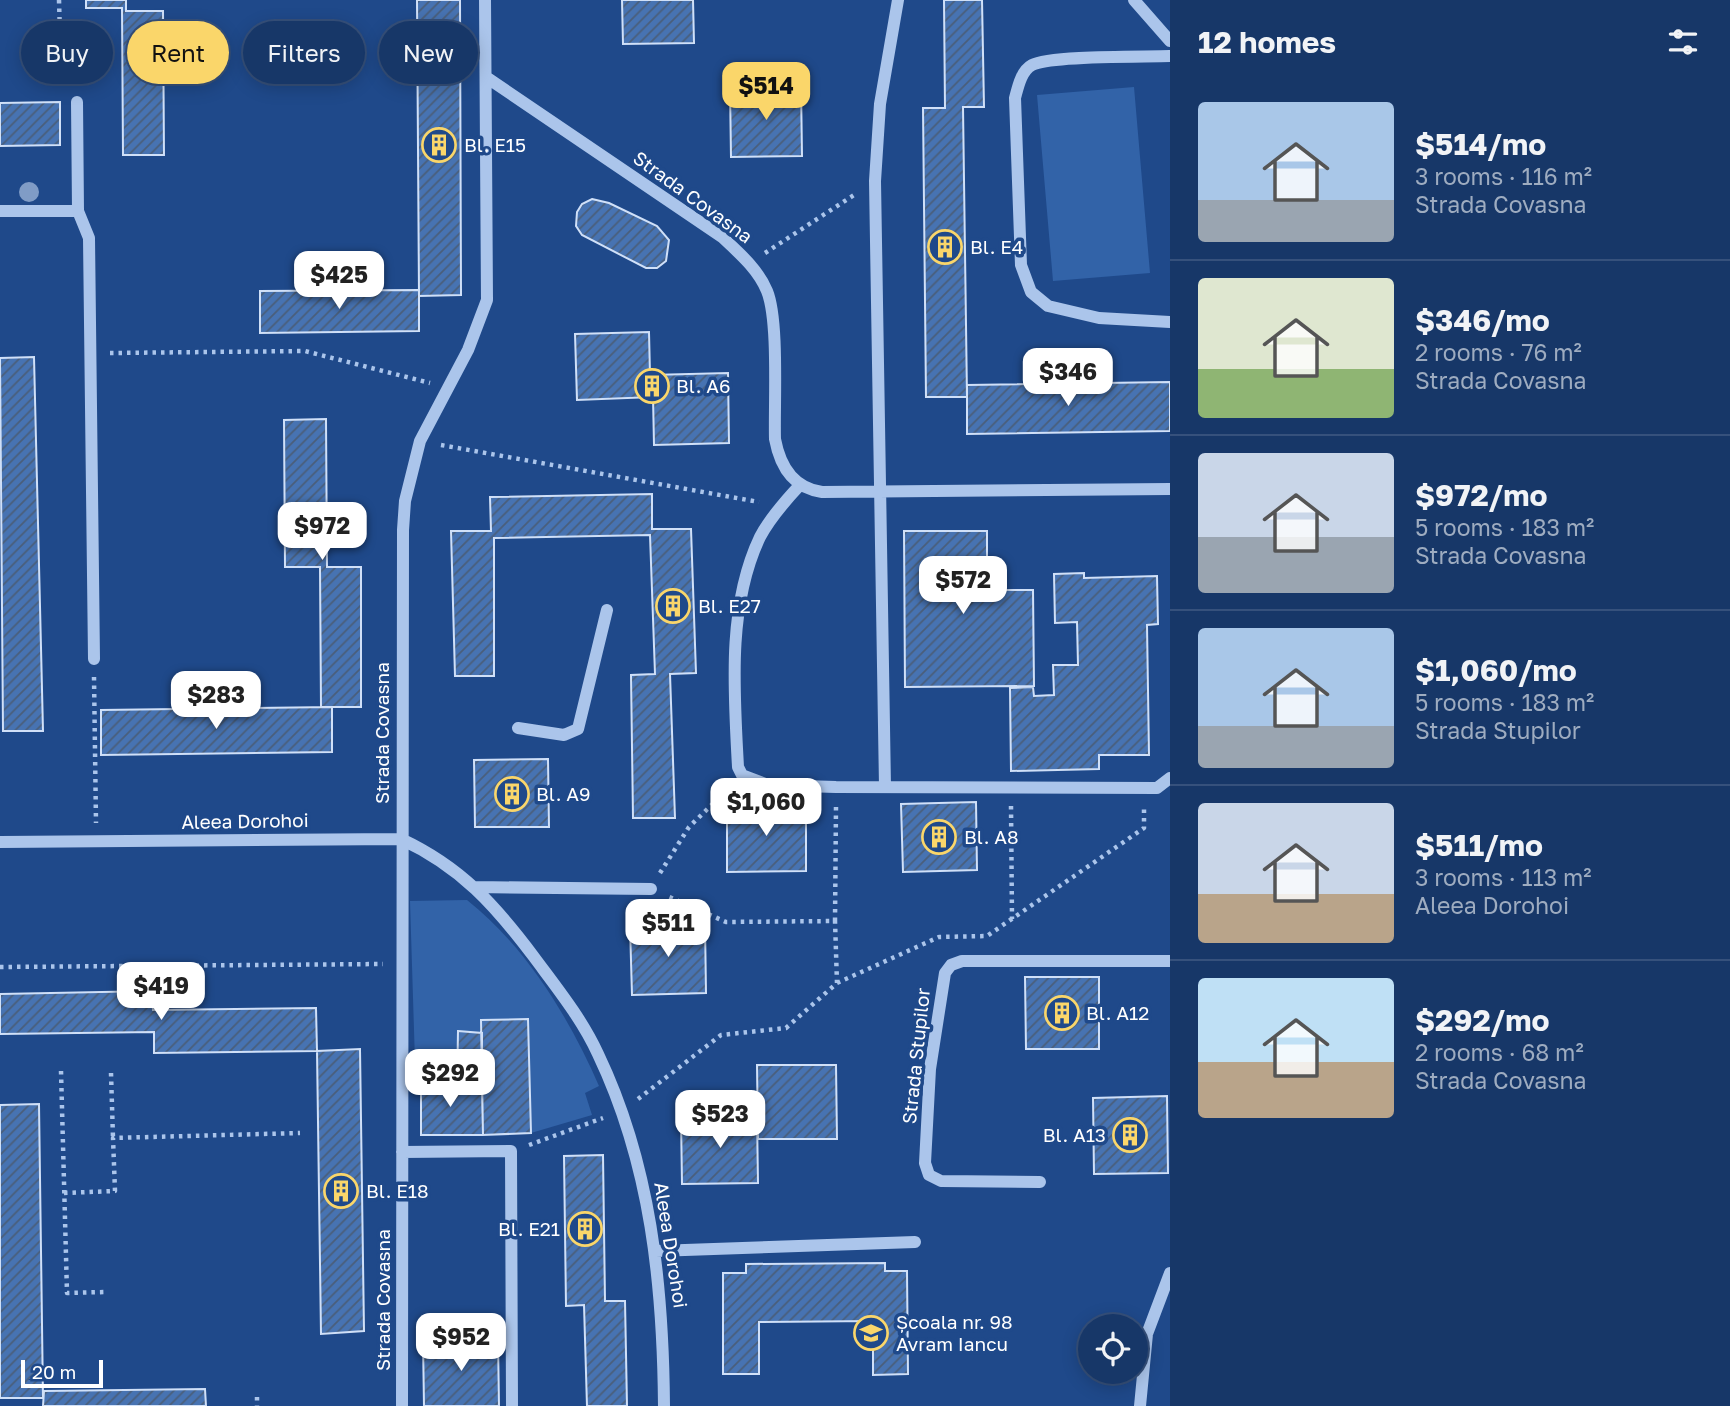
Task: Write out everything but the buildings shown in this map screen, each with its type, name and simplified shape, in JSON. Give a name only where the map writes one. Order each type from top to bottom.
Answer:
[{"type":"street","name":"Strada Covasna","points":[[402,1406],[403,530],[405,501],[420,441],[468,350],[487,300],[485,0]]},
{"type":"street","points":[[885,787],[883,491],[875,181],[880,104],[898,0]]},
{"type":"street","points":[[1135,0],[1170,41]]},
{"type":"street","points":[[1170,55],[1052,61],[1031,65],[1020,80],[1015,98],[1021,265],[1031,292],[1048,306],[1099,318],[1170,322]]},
{"type":"street","name":"Strada Covasna","points":[[486,77],[722,237],[749,262],[768,293],[773,316],[775,439],[778,456],[786,471],[800,485]]},
{"type":"street","points":[[77,102],[78,211],[89,238],[94,659]]},
{"type":"street","points":[[0,211],[78,211]]},
{"type":"street","points":[[1170,489],[822,492],[800,485],[781,506],[761,536],[745,580],[739,621],[735,716],[738,767],[742,775],[768,785],[1157,789],[1170,778]]},
{"type":"street","points":[[518,728],[564,735],[578,729],[607,610]]},
{"type":"street","name":"Aleea Dorohoi","points":[[0,842],[401,838],[454,868],[475,887],[568,1001],[597,1052],[622,1111],[646,1196],[656,1251],[664,1321],[664,1406]]},
{"type":"street","points":[[475,887],[650,889]]},
{"type":"street","name":"Strada Stupilor","points":[[1040,1182],[941,1181],[929,1175],[925,1163],[930,1069],[945,973],[951,965],[962,961],[1170,961]]},
{"type":"street","points":[[402,1152],[511,1151],[512,1406]]},
{"type":"street","points":[[656,1251],[915,1242]]},
{"type":"street","points":[[1140,1406],[1147,1334],[1170,1273]]},
{"type":"path","points":[[59,0],[60,35],[76,69],[77,102]]},
{"type":"path","points":[[749,262],[875,181]]},
{"type":"path","points":[[91,353],[305,351],[447,387]]},
{"type":"path","points":[[420,441],[781,506]]},
{"type":"path","points":[[94,659],[97,841]]},
{"type":"path","points":[[742,775],[689,827],[650,889],[726,922],[835,921]]},
{"type":"path","points":[[836,787],[837,983]]},
{"type":"path","points":[[511,1151],[622,1111],[721,1035],[786,1028],[837,983],[939,937],[987,936],[1144,828]]},
{"type":"path","points":[[1011,829],[1012,919]]},
{"type":"path","points":[[0,967],[401,963]]},
{"type":"path","points":[[61,1071],[67,1293],[106,1292]]},
{"type":"path","points":[[64,1193],[115,1191],[111,1073]]},
{"type":"path","points":[[113,1138],[300,1133]]},
{"type":"path","points":[[257,1397],[257,1406]]},
{"type":"shaded area","points":[[1134,87],[1150,273],[1053,281],[1037,95]]},
{"type":"shaded area","points":[[467,900],[527,961],[560,1009],[599,1086],[585,1093],[592,1115],[531,1133],[528,1019],[482,1020],[482,1033],[458,1032],[457,1062],[415,1062],[410,901]]},
{"type":"place","name":"Bl. E15","points":[[439,145]]},
{"type":"place","name":"Bl. E4","points":[[945,247]]},
{"type":"place","name":"Bl. A6","points":[[652,386]]},
{"type":"place","name":"Bl. E27","points":[[673,606]]},
{"type":"place","name":"Bl. A9","points":[[512,794]]},
{"type":"place","name":"Bl. A8","points":[[939,837]]},
{"type":"place","name":"Bl. A12","points":[[1062,1013]]},
{"type":"place","name":"Bl. A13","points":[[1130,1135]]},
{"type":"place","name":"Bl. E18","points":[[341,1191]]},
{"type":"place","name":"Bl. E21","points":[[585,1229]]},
{"type":"place","name":"Școala nr. 98 Avram Iancu","points":[[871,1333]]}]
